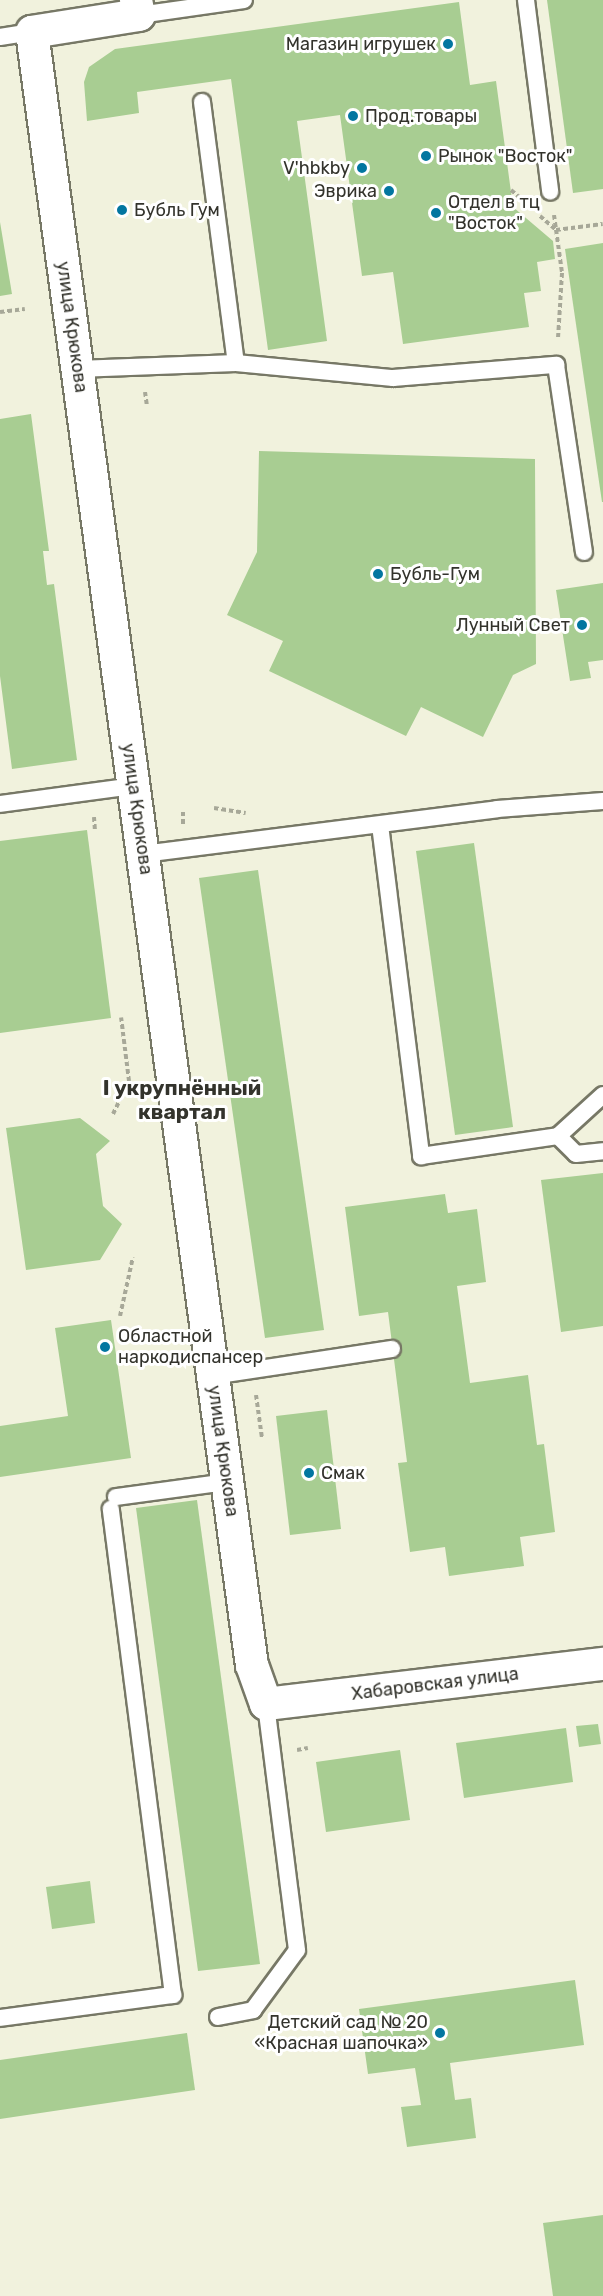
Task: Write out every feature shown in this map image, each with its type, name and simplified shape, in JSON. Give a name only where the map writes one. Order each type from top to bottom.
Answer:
[{"type":"street","points":[[32,33],[137,8]]},
{"type":"street","name":"улица Крюкова","points":[[32,33],[252,1665],[266,1704]]},
{"type":"street","name":"Хабаровская улица","points":[[266,1704],[603,1664]]},
{"type":"lane","points":[[137,8],[244,0]]},
{"type":"lane","points":[[526,0],[550,191]]},
{"type":"lane","points":[[0,37],[32,33]]},
{"type":"lane","points":[[202,102],[236,363]]},
{"type":"lane","points":[[77,369],[236,363],[393,378],[556,365],[584,552]]},
{"type":"lane","points":[[0,804],[134,786]]},
{"type":"lane","points":[[143,854],[603,801]]},
{"type":"lane","points":[[380,825],[421,1156],[558,1136],[603,1095]]},
{"type":"lane","points":[[558,1136],[576,1154],[603,1151]]},
{"type":"lane","points":[[213,1376],[392,1349]]},
{"type":"lane","points":[[0,2018],[173,1995],[114,1503],[227,1482]]},
{"type":"lane","points":[[218,2017],[253,2010],[297,1950],[266,1704]]},
{"type":"path","points":[[550,191],[562,273],[556,365]]},
{"type":"path","points":[[0,312],[25,309]]},
{"type":"path","points":[[113,1114],[129,1081],[121,1017]]},
{"type":"path","points":[[120,1316],[133,1257]]},
{"type":"building","points":[[547,0],[603,0],[603,189],[573,193]]},
{"type":"building","name":"Рынок \"Восток\"","points":[[459,2],[470,85],[496,81],[513,207],[553,241],[555,259],[537,262],[541,291],[524,293],[529,327],[403,344],[393,272],[362,276],[340,115],[297,121],[327,341],[268,350],[231,79],[137,92],[139,113],[87,121],[84,82],[89,67],[115,49]]},
{"type":"building","points":[[0,222],[12,294],[0,296]]},
{"type":"building","points":[[603,243],[603,502],[602,502],[565,249]]},
{"type":"building","points":[[31,414],[49,551],[43,551],[47,585],[54,584],[77,760],[12,769],[0,676],[0,419]]},
{"type":"building","points":[[259,451],[535,459],[536,664],[513,675],[483,737],[421,707],[406,736],[269,671],[283,641],[227,615],[257,552]]},
{"type":"building","name":"Лунный Свет","points":[[603,583],[603,660],[588,662],[591,678],[570,681],[556,590]]},
{"type":"building","points":[[87,830],[111,1018],[0,1033],[0,841]]},
{"type":"building","points":[[474,843],[513,1127],[455,1135],[416,851]]},
{"type":"building","points":[[258,870],[324,1330],[265,1338],[199,878]]},
{"type":"building","points":[[80,1118],[110,1141],[96,1154],[103,1206],[122,1224],[100,1260],[26,1270],[6,1128]]},
{"type":"building","points":[[603,1173],[603,1326],[561,1332],[541,1180]]},
{"type":"building","points":[[445,1194],[448,1213],[477,1209],[486,1282],[457,1286],[470,1383],[528,1375],[537,1445],[544,1444],[555,1532],[520,1537],[524,1566],[449,1576],[445,1547],[410,1552],[398,1463],[407,1462],[388,1312],[359,1316],[345,1207]]},
{"type":"building","points":[[111,1320],[131,1458],[0,1477],[0,1426],[68,1416],[55,1328]]},
{"type":"building","name":"Смак","points":[[327,1410],[341,1529],[290,1535],[276,1416]]},
{"type":"building","points":[[197,1500],[260,1964],[198,1971],[136,1508]]},
{"type":"building","points":[[598,1724],[601,1744],[579,1747],[576,1726]]},
{"type":"building","points":[[566,1728],[573,1782],[464,1798],[456,1743]]},
{"type":"building","points":[[400,1750],[410,1820],[326,1832],[316,1762]]},
{"type":"building","points":[[90,1881],[95,1923],[52,1929],[46,1887]]},
{"type":"building","points":[[575,1980],[584,2045],[450,2063],[455,2100],[471,2098],[476,2138],[407,2147],[401,2107],[421,2105],[415,2068],[368,2074],[359,2009]]},
{"type":"building","points":[[187,2033],[195,2090],[0,2119],[0,2060]]},
{"type":"building","points":[[603,2215],[603,2296],[553,2296],[543,2223]]},
{"type":"place","name":"Магазин игрушек","points":[[448,44]]},
{"type":"place","name":"Прод.товары","points":[[353,116]]},
{"type":"place","name":"Рынок \"Восток\"","points":[[426,156]]},
{"type":"place","name":"V'hbkby","points":[[362,168]]},
{"type":"place","name":"Эврика","points":[[389,191]]},
{"type":"place","name":"Бубль Гум","points":[[122,210]]},
{"type":"place","name":"Отдел в тц \"Восток\"","points":[[436,213]]},
{"type":"place","name":"Бубль-Гум","points":[[378,574]]},
{"type":"place","name":"Лунный Свет","points":[[582,625]]},
{"type":"place","name":"Областной наркодиспансер","points":[[105,1347]]},
{"type":"place","name":"Смак","points":[[309,1473]]},
{"type":"place","name":"Детский сад № 20 «Красная шапочка»","points":[[440,2033]]},
{"type":"district","name":"I укрупнённый квартал","points":[[182,1100]]}]
